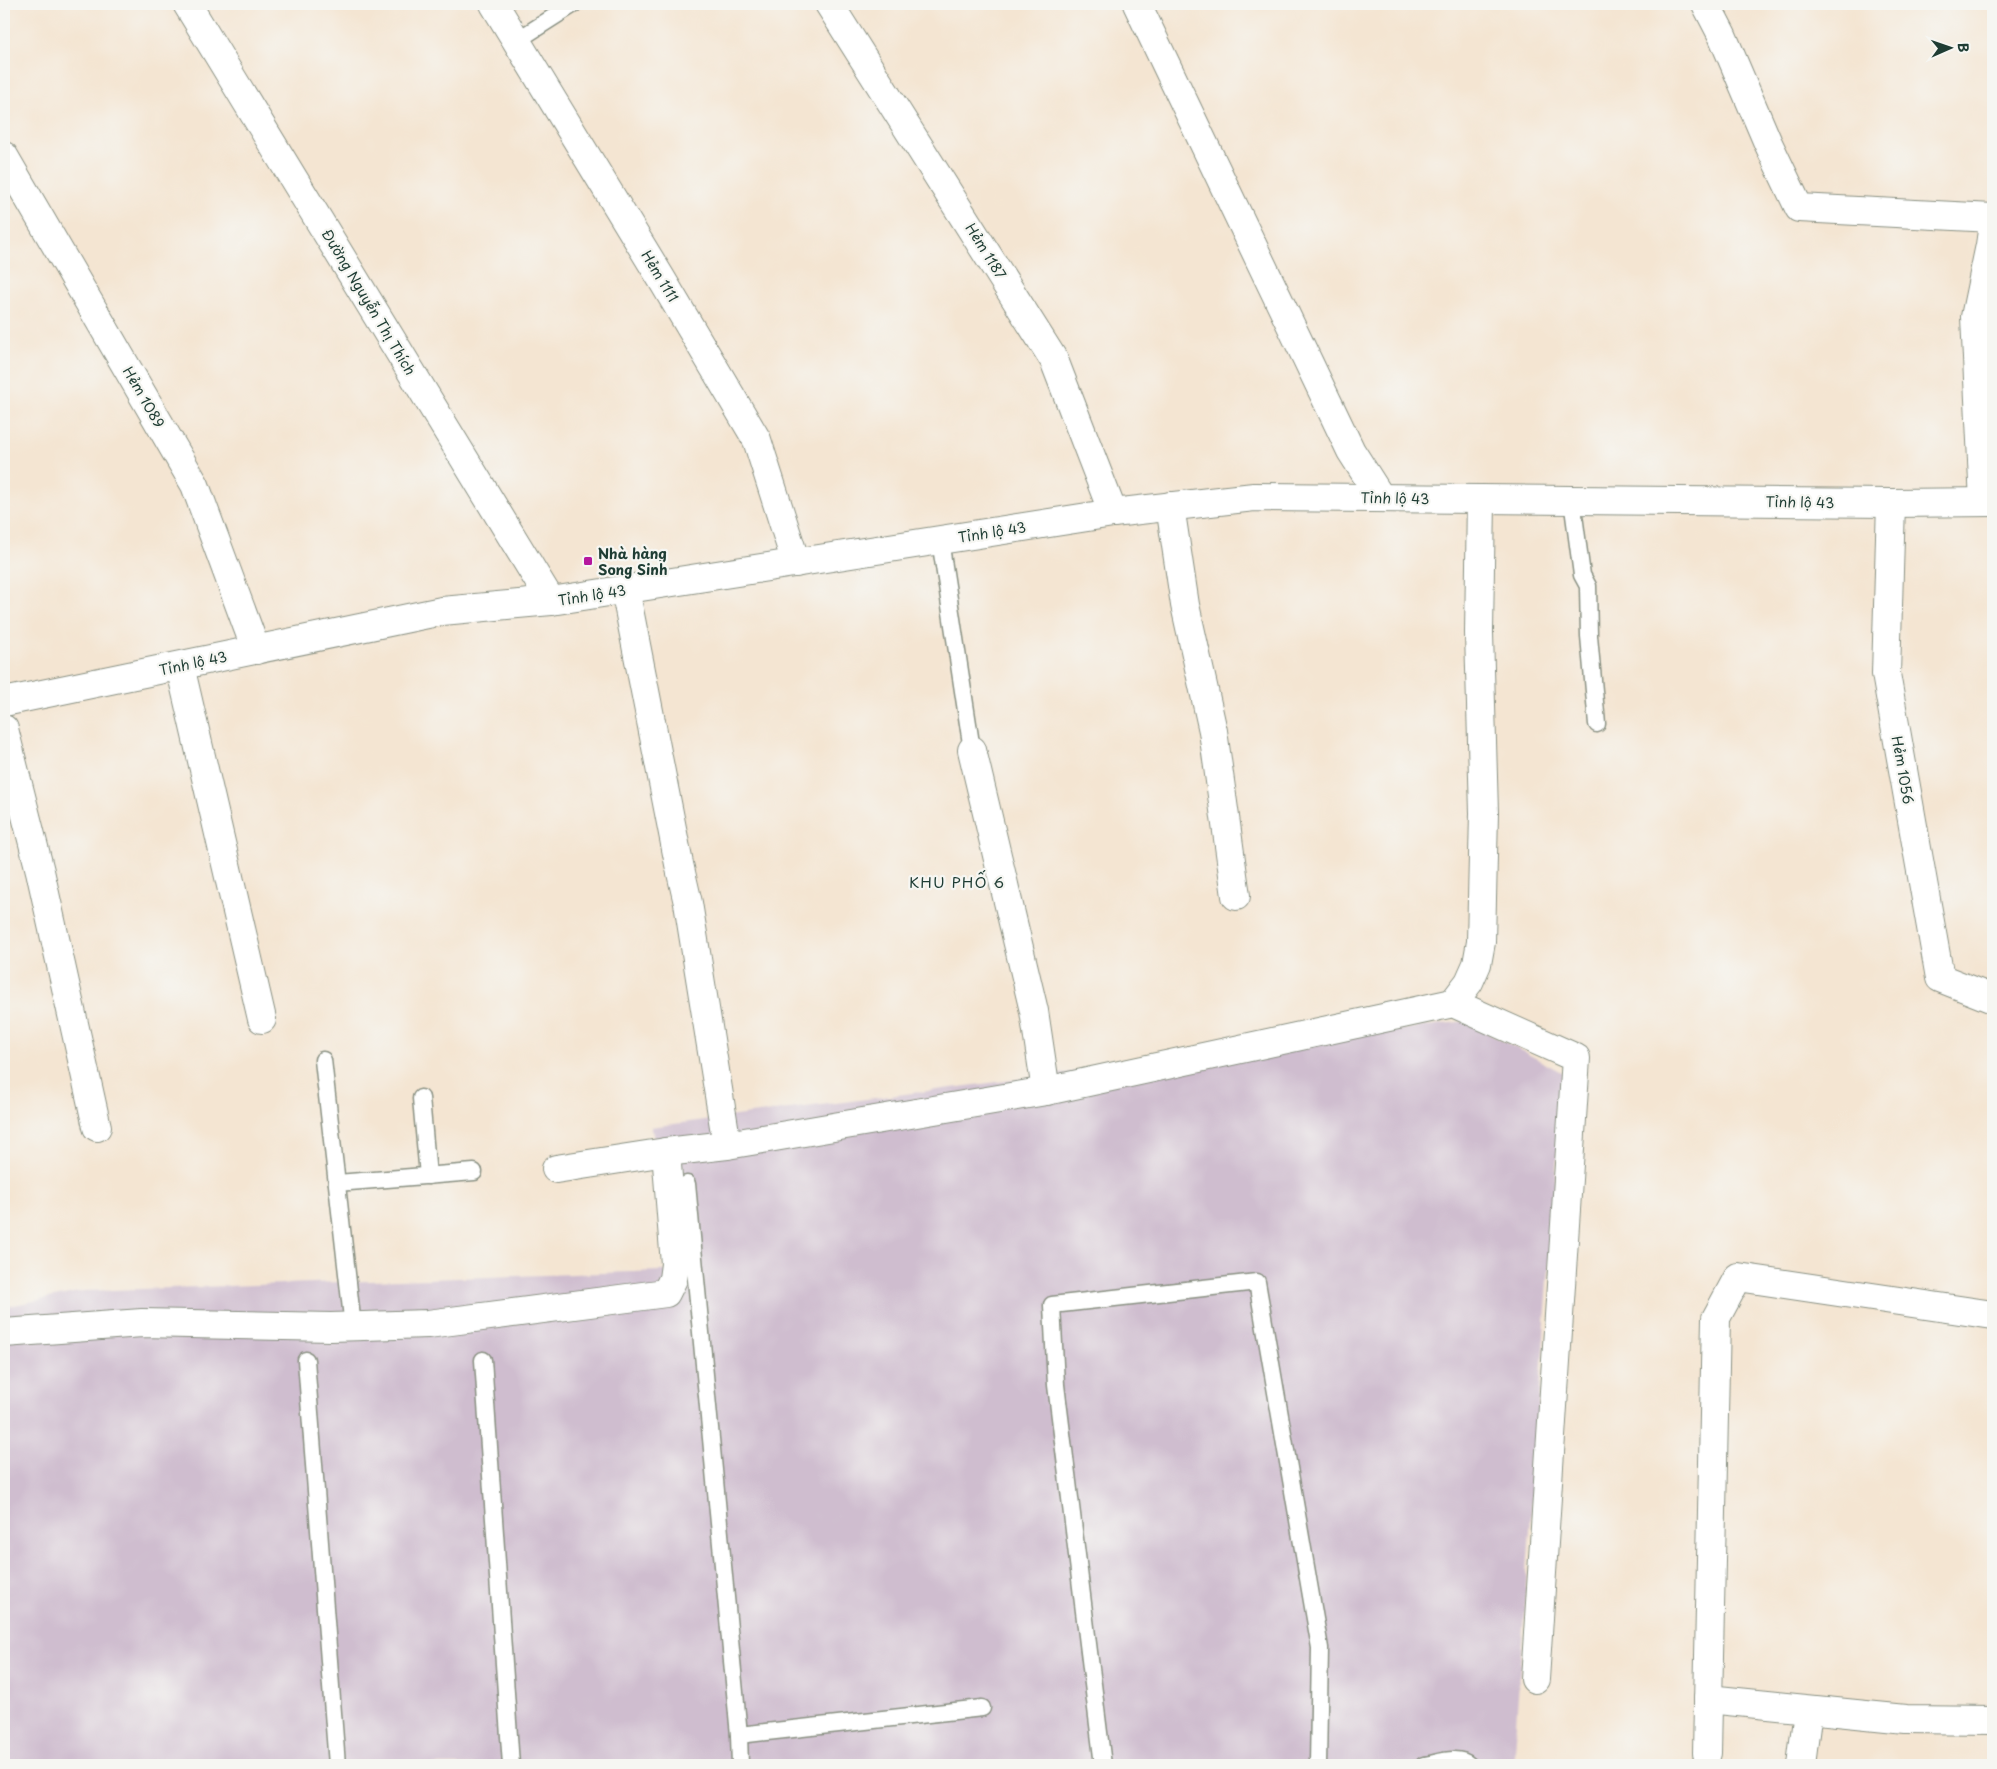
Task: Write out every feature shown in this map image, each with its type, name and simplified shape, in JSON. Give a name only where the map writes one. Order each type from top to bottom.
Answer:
[{"type":"street","name":"Đường Nguyễn Thị Thích","points":[[187,4],[551,601]]},
{"type":"street","name":"Hẻm 1111","points":[[494,4],[757,440],[796,563]]},
{"type":"street","name":"Hẻm 1187","points":[[829,4],[1054,360],[1113,513]]},
{"type":"street","points":[[1137,4],[1351,451],[1381,498]]},
{"type":"street","points":[[1706,4],[1722,35],[1768,143],[1799,208],[1993,218]]},
{"type":"street","name":"Hẻm 1089","points":[[4,156],[195,485],[256,650]]},
{"type":"street","points":[[1989,502],[1975,317],[1993,224]]},
{"type":"street","name":"Tỉnh lộ 43","points":[[4,702],[442,611],[551,601],[1113,513],[1254,497],[1891,503],[1989,502]]},
{"type":"street","points":[[1453,1003],[1468,982],[1477,964],[1481,942],[1484,813],[1479,633],[1481,499]]},
{"type":"street","name":"Hẻm 1056","points":[[1891,503],[1886,674],[1940,978],[1993,998]]},
{"type":"street","points":[[1170,506],[1185,605],[1213,732],[1236,896]]},
{"type":"street","points":[[625,589],[688,903],[727,1145]]},
{"type":"street","points":[[180,666],[262,1019]]},
{"type":"street","points":[[4,729],[40,871],[97,1126]]},
{"type":"street","points":[[972,750],[1034,1011],[1046,1091]]},
{"type":"street","points":[[556,1169],[666,1152],[727,1145],[1046,1091],[1453,1003],[1576,1058],[1535,1679]]},
{"type":"street","points":[[4,1333],[142,1323],[354,1327],[428,1324],[666,1293],[674,1278],[676,1264],[666,1152]]},
{"type":"street","points":[[1707,1753],[1716,1318],[1738,1277],[1993,1315]]},
{"type":"street","points":[[1708,1699],[1906,1719],[1993,1720]]},
{"type":"street","points":[[1801,1765],[1808,1710]]},
{"type":"lane","points":[[516,41],[574,4]]},
{"type":"lane","points":[[1572,500],[1582,575],[1588,586],[1589,636],[1597,724]]},
{"type":"lane","points":[[940,540],[972,750]]},
{"type":"lane","points":[[323,1060],[354,1327]]},
{"type":"lane","points":[[421,1098],[428,1176]]},
{"type":"lane","points":[[337,1183],[474,1172]]},
{"type":"lane","points":[[687,1184],[739,1735],[740,1765]]},
{"type":"lane","points":[[1103,1765],[1056,1385],[1052,1305],[1257,1282],[1320,1648],[1318,1765]]},
{"type":"lane","points":[[306,1360],[337,1765]]},
{"type":"lane","points":[[483,1360],[512,1765]]},
{"type":"lane","points":[[739,1735],[982,1708]]},
{"type":"lane","points":[[1424,1765],[1456,1759],[1469,1765]]},
{"type":"shaded area","points":[[1466,1021],[1563,1073],[1513,1765],[4,1765],[4,1307],[84,1291],[689,1270],[651,1127]]},
{"type":"place","name":"Nhà hàng Song Sinh","points":[[588,561]]},
{"type":"district","name":"KHU PHỐ 6","points":[[957,881]]}]
